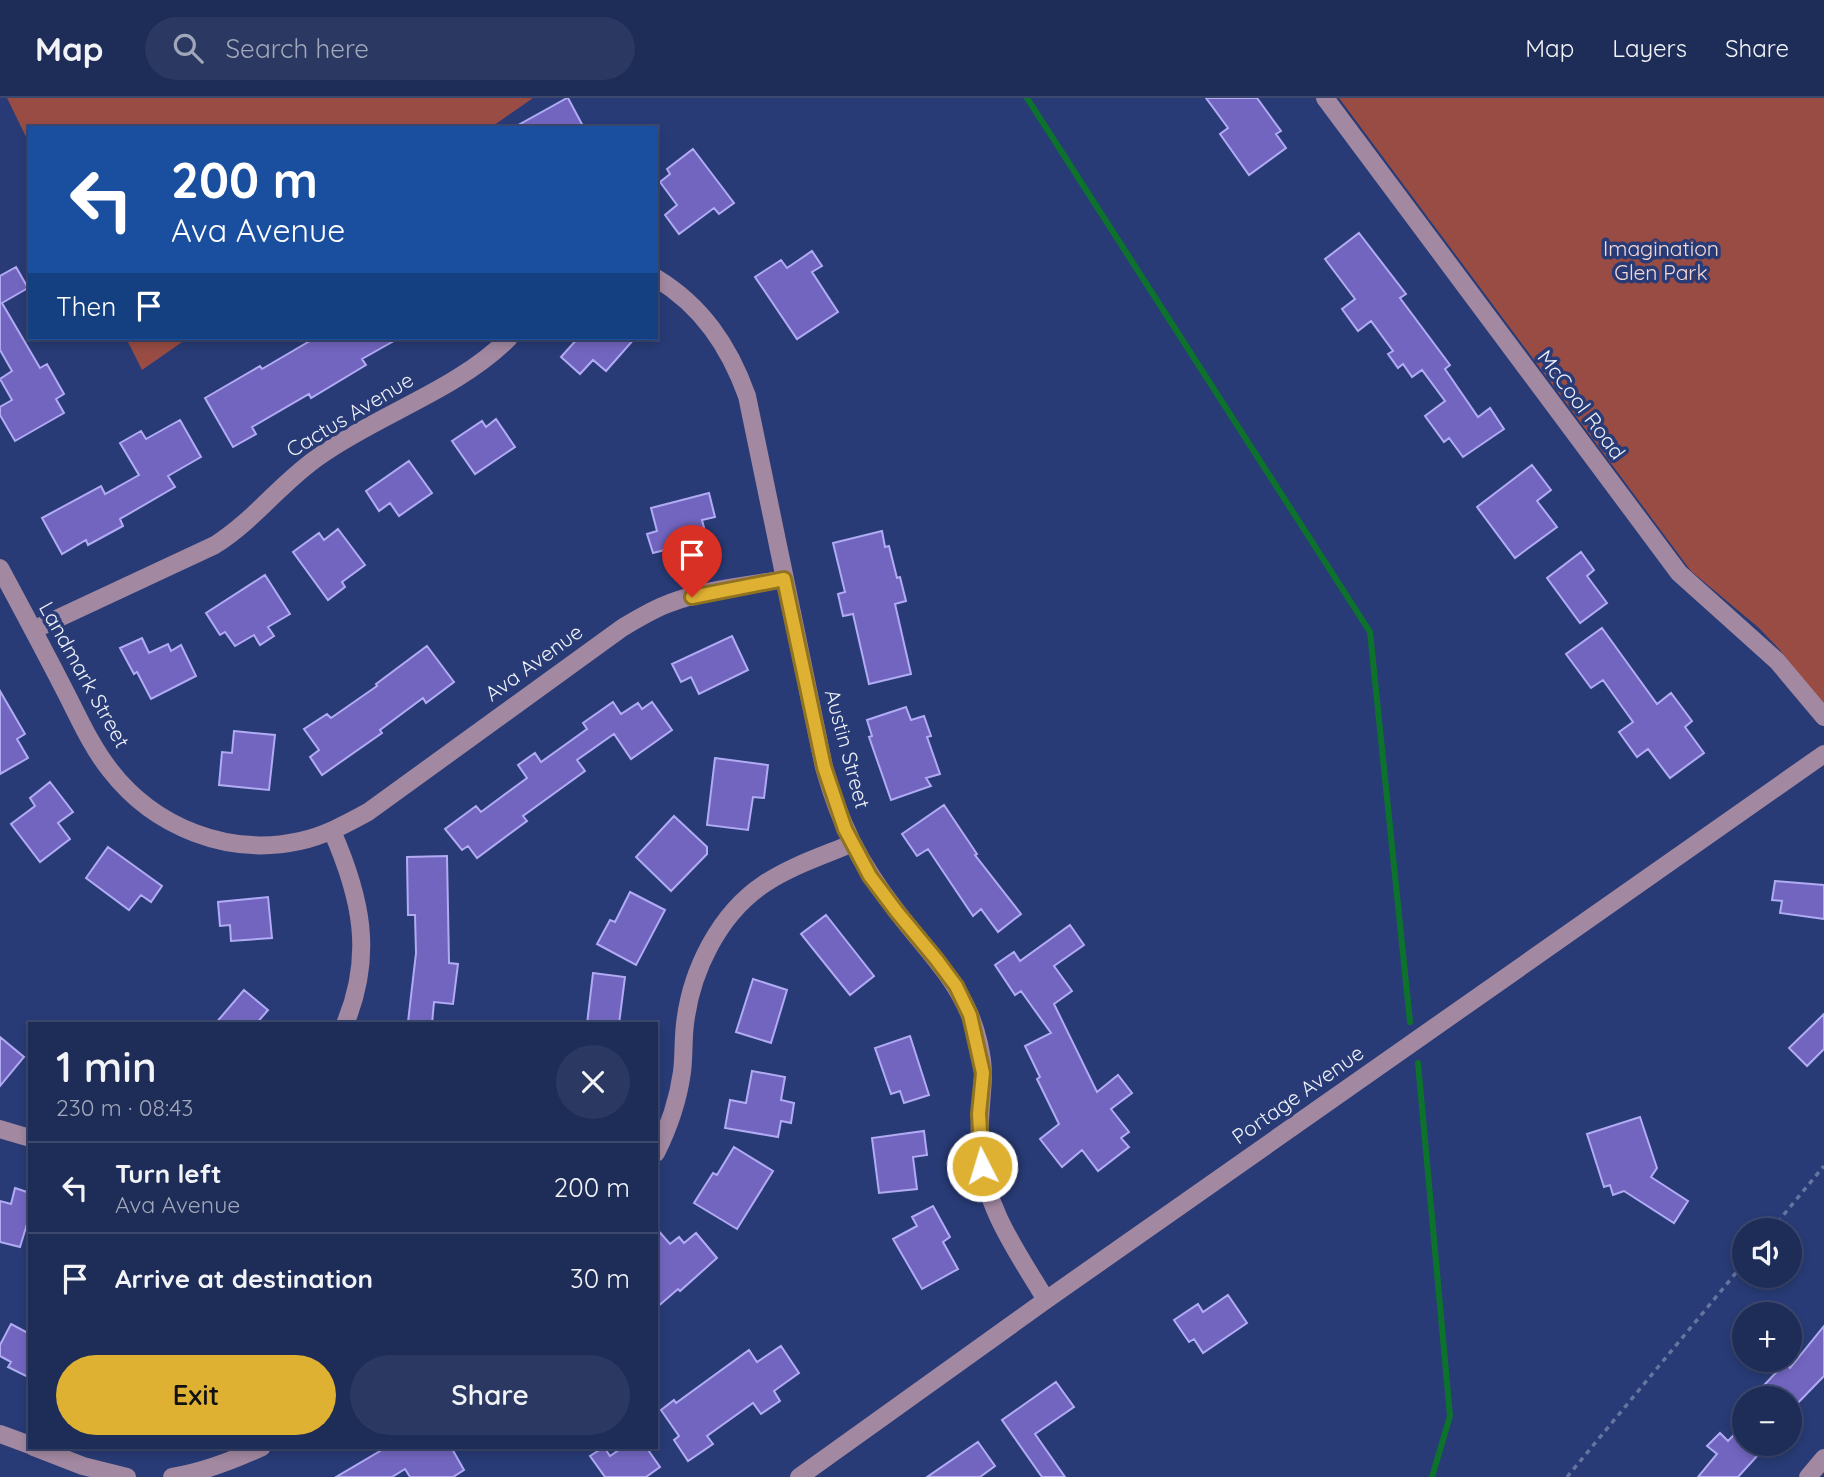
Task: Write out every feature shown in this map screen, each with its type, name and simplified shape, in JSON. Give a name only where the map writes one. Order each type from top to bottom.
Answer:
[{"type":"street","name":"McCool Road","points":[[1325,98],[1679,573],[1777,661],[1824,717]]},
{"type":"street","name":"Austin Street","points":[[658,279],[681,294],[705,318],[725,345],[738,370],[747,396],[824,767],[834,803],[851,844],[870,876],[956,986],[970,1015],[983,1073],[979,1114],[980,1151],[985,1182],[993,1208],[1046,1300]]},
{"type":"street","name":"Cactus Avenue","points":[[33,631],[215,545],[238,531],[279,488],[324,452],[484,360],[507,340]]},
{"type":"street","name":"Landmark Street","points":[[0,568],[92,742],[110,770],[133,797],[157,815],[214,841],[270,845],[299,841],[332,831]]},
{"type":"street","name":"Ava Avenue","points":[[332,831],[368,812],[621,628],[645,614],[671,602],[784,579]]},
{"type":"street","name":"Portage Avenue","points":[[799,1477],[1046,1300],[1824,754]]},
{"type":"street","points":[[332,831],[346,863],[360,912],[362,948],[354,1003],[346,1022]]},
{"type":"street","points":[[658,1149],[672,1120],[682,1072],[685,1023],[691,992],[702,960],[719,931],[742,902],[764,884],[791,869],[851,844]]},
{"type":"street","points":[[0,1129],[28,1137]]},
{"type":"street","points":[[0,1434],[28,1444]]},
{"type":"street","points":[[40,1449],[83,1466],[127,1477]]},
{"type":"street","points":[[172,1477],[231,1462],[258,1449]]},
{"type":"street","points":[[1808,1477],[1824,1458]]},
{"type":"path","points":[[1781,1218],[1824,1166]]},
{"type":"path","points":[[1567,1477],[1732,1278]]},
{"type":"green space","points":[[7,98],[533,98],[493,126],[28,126],[28,141]]},
{"type":"green space","name":"Imagination Glen Park","points":[[1339,98],[1824,98],[1824,707],[1779,649],[1759,628],[1691,571]]},
{"type":"green space","points":[[127,340],[185,340],[142,370]]},
{"type":"building","points":[[567,98],[583,126],[517,126]]},
{"type":"building","points":[[1206,98],[1257,98],[1281,131],[1276,134],[1286,148],[1249,175],[1220,134],[1228,128]]},
{"type":"building","points":[[693,149],[734,203],[719,214],[714,208],[679,234],[665,215],[677,205],[660,182],[670,174],[667,169]]},
{"type":"building","points":[[1359,233],[1406,294],[1400,298],[1450,365],[1445,369],[1478,417],[1490,408],[1504,429],[1463,457],[1449,438],[1444,442],[1425,416],[1445,401],[1422,370],[1412,377],[1403,364],[1398,368],[1388,354],[1393,351],[1371,321],[1358,331],[1342,309],[1355,299],[1325,259]]},
{"type":"building","points":[[812,251],[822,266],[812,272],[838,312],[797,339],[755,277],[781,260],[787,268]]},
{"type":"building","points":[[16,267],[28,288],[2,303],[40,368],[47,364],[64,394],[56,399],[64,413],[15,441],[0,415],[0,407],[12,400],[0,379],[12,371],[0,350],[0,276]]},
{"type":"building","points":[[312,340],[395,340],[362,359],[366,365],[311,398],[309,394],[252,427],[256,434],[233,447],[205,398],[260,366],[262,369]]},
{"type":"building","points":[[576,340],[633,340],[606,371],[593,360],[580,374],[561,357]]},
{"type":"building","points":[[496,419],[515,447],[475,474],[452,441],[482,421],[486,427]]},
{"type":"building","points":[[180,420],[201,457],[168,476],[175,487],[120,519],[123,526],[88,545],[86,540],[62,554],[42,518],[101,486],[105,494],[139,475],[120,443],[141,431],[146,439]]},
{"type":"building","points":[[409,461],[432,493],[399,516],[390,503],[379,511],[366,491]]},
{"type":"building","points":[[1532,465],[1551,490],[1537,501],[1557,527],[1515,558],[1477,507]]},
{"type":"building","points":[[709,493],[715,517],[702,520],[707,539],[653,553],[647,534],[657,531],[651,508]]},
{"type":"building","points":[[338,529],[365,565],[342,582],[345,587],[328,600],[293,552],[319,533],[324,540]]},
{"type":"building","points":[[882,531],[885,547],[889,546],[906,601],[895,604],[911,674],[869,684],[853,614],[843,616],[838,594],[845,592],[833,543]]},
{"type":"building","points":[[1581,552],[1594,570],[1587,576],[1607,603],[1580,623],[1547,578]]},
{"type":"building","points":[[265,575],[290,614],[268,627],[274,636],[260,645],[254,635],[235,646],[225,632],[220,635],[206,613]]},
{"type":"building","points":[[1602,628],[1657,704],[1671,693],[1692,721],[1685,727],[1704,753],[1670,778],[1648,749],[1637,757],[1619,732],[1633,722],[1603,680],[1591,688],[1566,654]]},
{"type":"building","points":[[732,636],[748,670],[699,694],[691,677],[681,682],[672,664]]},
{"type":"building","points":[[142,638],[149,653],[168,644],[171,651],[181,645],[196,676],[151,699],[120,648]]},
{"type":"building","points":[[427,646],[454,682],[426,703],[423,698],[380,730],[382,733],[322,775],[310,757],[319,750],[304,729],[327,714],[331,718]]},
{"type":"building","points":[[0,691],[25,734],[17,739],[28,758],[0,774]]},
{"type":"building","points":[[613,702],[621,714],[638,703],[642,709],[652,702],[672,730],[631,759],[614,734],[577,760],[585,771],[523,816],[527,821],[477,858],[468,846],[462,850],[445,829],[476,806],[481,812],[527,778],[518,765],[535,753],[541,762],[587,729],[583,723]]},
{"type":"building","points":[[906,707],[911,720],[924,716],[931,736],[927,737],[940,774],[926,778],[931,786],[891,800],[869,737],[872,736],[867,720]]},
{"type":"building","points":[[234,731],[275,735],[269,790],[219,785],[222,752],[232,753]]},
{"type":"building","points":[[715,758],[768,765],[764,798],[753,797],[748,830],[707,825]]},
{"type":"building","points":[[50,782],[73,812],[58,823],[70,839],[40,862],[11,824],[35,806],[30,798]]},
{"type":"building","points":[[944,805],[977,854],[975,855],[1021,914],[998,932],[981,909],[973,916],[928,849],[917,856],[902,834]]},
{"type":"building","points":[[674,816],[707,847],[707,854],[671,891],[636,857]]},
{"type":"building","points":[[108,847],[162,886],[151,902],[141,895],[129,910],[86,878]]},
{"type":"building","points":[[447,856],[449,963],[458,964],[453,1004],[434,1002],[432,1022],[408,1022],[416,953],[415,915],[408,915],[407,857]]},
{"type":"building","points":[[1775,881],[1824,885],[1824,919],[1780,913],[1782,901],[1772,900]]},
{"type":"building","points":[[630,892],[665,910],[636,965],[597,944],[610,920],[615,922]]},
{"type":"building","points":[[268,897],[272,938],[231,941],[230,925],[220,926],[218,902]]},
{"type":"building","points":[[826,915],[874,976],[850,995],[801,934]]},
{"type":"building","points":[[1070,925],[1084,945],[1054,966],[1072,991],[1054,1004],[1097,1092],[1118,1075],[1132,1093],[1111,1109],[1129,1132],[1121,1138],[1129,1147],[1098,1171],[1082,1150],[1062,1167],[1040,1139],[1059,1124],[1037,1079],[1040,1077],[1025,1046],[1051,1033],[1021,991],[1015,995],[995,965],[1014,952],[1020,961]]},
{"type":"building","points":[[593,973],[625,977],[619,1022],[587,1022]]},
{"type":"building","points":[[753,979],[787,990],[771,1043],[736,1032]]},
{"type":"building","points":[[244,990],[268,1010],[258,1022],[217,1022]]},
{"type":"building","points":[[1824,1014],[1824,1049],[1807,1066],[1789,1048]]},
{"type":"building","points":[[910,1036],[929,1095],[904,1103],[900,1091],[891,1094],[875,1048]]},
{"type":"building","points":[[0,1037],[24,1057],[0,1086]]},
{"type":"building","points":[[752,1071],[785,1077],[781,1100],[794,1103],[791,1123],[781,1121],[778,1137],[725,1128],[730,1100],[746,1103]]},
{"type":"building","points":[[1640,1117],[1657,1168],[1651,1177],[1688,1201],[1674,1223],[1624,1191],[1613,1195],[1610,1185],[1604,1187],[1587,1134]]},
{"type":"building","points":[[924,1131],[927,1155],[913,1157],[917,1189],[879,1193],[872,1138]]},
{"type":"building","points":[[734,1147],[773,1171],[737,1229],[694,1203],[713,1173],[717,1175]]},
{"type":"building","points":[[15,1188],[28,1192],[28,1221],[20,1247],[0,1242],[0,1201],[11,1204]]},
{"type":"building","points":[[933,1206],[950,1237],[943,1242],[958,1269],[922,1289],[893,1239],[917,1226],[912,1217]]},
{"type":"building","points":[[658,1230],[670,1244],[679,1237],[684,1243],[696,1233],[717,1258],[680,1291],[678,1289],[658,1306]]},
{"type":"building","points":[[1228,1295],[1247,1323],[1203,1353],[1194,1339],[1189,1342],[1174,1320],[1198,1304],[1203,1312]]},
{"type":"building","points":[[11,1324],[28,1333],[28,1377],[8,1367],[11,1362],[0,1356],[0,1345]]},
{"type":"building","points":[[1824,1326],[1824,1376],[1802,1399],[1802,1386],[1763,1386],[1777,1372],[1802,1372],[1802,1353]]},
{"type":"building","points":[[781,1346],[799,1373],[774,1391],[780,1401],[761,1414],[753,1403],[707,1436],[713,1444],[688,1461],[674,1440],[679,1436],[661,1410],[674,1400],[676,1403],[749,1350],[757,1362]]},
{"type":"building","points":[[1056,1382],[1074,1407],[1035,1434],[1065,1477],[1042,1477],[1002,1420]]},
{"type":"building","points":[[1720,1433],[1728,1441],[1732,1437],[1732,1456],[1757,1456],[1738,1477],[1698,1477],[1717,1454],[1707,1446]]},
{"type":"building","points":[[978,1442],[995,1466],[980,1477],[927,1477]]},
{"type":"building","points":[[384,1449],[452,1449],[464,1470],[453,1477],[410,1477],[405,1469],[392,1477],[336,1477]]},
{"type":"building","points":[[601,1449],[605,1449],[610,1456],[620,1449],[647,1449],[660,1467],[646,1477],[605,1477],[590,1456]]},
{"type":"waterway","points":[[1027,98],[1370,632],[1410,1022]]},
{"type":"waterway","points":[[1418,1063],[1450,1416],[1432,1477]]},
{"type":"route","points":[[692,597],[784,579],[824,767],[834,803],[851,844],[870,876],[956,986],[970,1015],[983,1073],[979,1114],[982,1166]]}]
